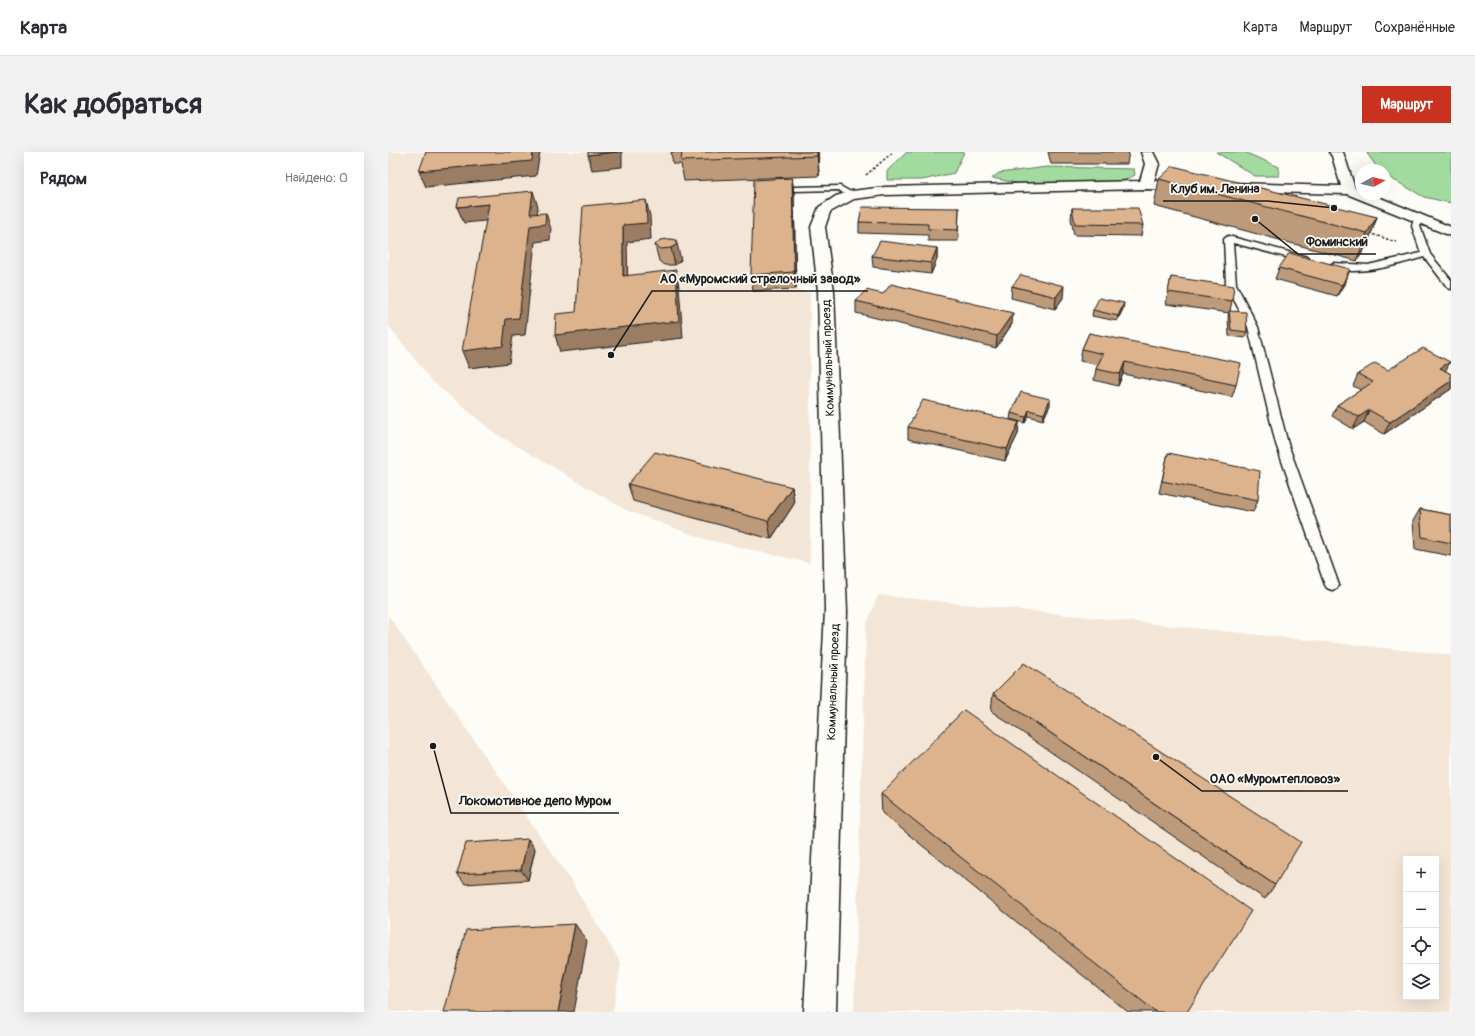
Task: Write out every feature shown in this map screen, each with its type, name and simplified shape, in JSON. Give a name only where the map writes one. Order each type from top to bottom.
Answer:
[{"type":"street","points":[[1146,185],[1152,164],[1147,152]]},
{"type":"street","points":[[1335,152],[1338,155],[1349,190],[1451,232]]},
{"type":"street","name":"Коммунальный проезд","points":[[820,1012],[836,611],[826,291],[818,227],[824,210],[841,199],[857,194],[1146,185],[1349,190]]},
{"type":"lane","points":[[794,189],[840,188],[857,194]]},
{"type":"lane","points":[[1418,218],[1416,226],[1426,254],[1451,286]]},
{"type":"lane","points":[[1332,585],[1282,444],[1253,327],[1231,284],[1228,239],[1350,270],[1393,263],[1426,254]]},
{"type":"path","points":[[857,194],[860,183],[867,173],[893,152]]},
{"type":"path","points":[[1364,232],[1379,236],[1426,254]]},
{"type":"shaded area","points":[[388,152],[820,152],[819,175],[794,177],[796,289],[810,293],[810,563],[704,539],[626,510],[493,432],[432,381],[388,325]]},
{"type":"shaded area","points":[[878,595],[1451,655],[1451,1012],[854,1012],[866,626]]},
{"type":"shaded area","points":[[388,615],[569,878],[621,963],[613,1012],[388,1012]]},
{"type":"green space","points":[[907,152],[964,152],[954,173],[922,180],[887,180],[887,171]]},
{"type":"green space","points":[[1216,152],[1244,152],[1279,167],[1279,176],[1255,176]]},
{"type":"green space","points":[[1366,152],[1451,152],[1451,203],[1424,197],[1391,178],[1391,164],[1375,164]]},
{"type":"green space","points":[[1047,167],[1134,169],[1135,175],[1121,182],[1022,184],[992,178],[999,173]]},
{"type":"building","points":[[426,152],[533,152],[532,161],[419,171]]},
{"type":"building","points":[[588,152],[617,152],[588,155]]},
{"type":"building","points":[[682,152],[817,152],[817,156],[681,161]]},
{"type":"building","points":[[1173,166],[1377,217],[1367,233],[1159,179]]},
{"type":"building","points":[[792,178],[794,272],[751,275],[754,180]]},
{"type":"building","points":[[533,191],[530,214],[546,213],[545,224],[530,226],[519,318],[506,319],[503,346],[462,351],[489,204],[457,207],[459,198]]},
{"type":"building","points":[[646,200],[647,223],[623,225],[623,276],[676,270],[679,321],[555,335],[556,314],[576,312],[583,206]]},
{"type":"building","points":[[862,207],[959,208],[958,230],[928,229],[928,224],[859,222]]},
{"type":"building","points":[[1072,208],[1138,208],[1143,225],[1075,224]]},
{"type":"building","points":[[660,240],[676,240],[677,244],[671,248],[661,249],[655,245]]},
{"type":"building","points":[[880,241],[937,248],[931,263],[872,256]]},
{"type":"building","points":[[1289,253],[1350,269],[1342,285],[1279,268]]},
{"type":"building","points":[[1021,275],[1064,286],[1056,297],[1012,286]]},
{"type":"building","points":[[1171,277],[1234,286],[1232,301],[1168,292]]},
{"type":"building","points":[[891,284],[1013,313],[997,336],[856,301],[866,290],[883,294]]},
{"type":"building","points":[[1099,298],[1124,303],[1118,316],[1093,310]]},
{"type":"building","points":[[1229,311],[1246,312],[1247,332],[1231,330]]},
{"type":"building","points":[[1089,333],[1241,363],[1236,385],[1125,362],[1120,374],[1096,369],[1103,354],[1082,349]]},
{"type":"building","points":[[1423,348],[1450,362],[1440,368],[1451,374],[1451,381],[1390,422],[1369,410],[1359,417],[1337,405],[1373,382],[1358,374],[1375,363],[1388,370]]},
{"type":"building","points":[[1021,392],[1050,399],[1044,414],[1029,410],[1026,417],[1011,413]]},
{"type":"building","points":[[923,400],[1019,422],[1007,449],[908,427]]},
{"type":"building","points":[[655,452],[792,487],[768,521],[628,484]]},
{"type":"building","points":[[1168,453],[1260,471],[1258,500],[1162,481]]},
{"type":"building","points":[[1420,509],[1451,515],[1451,543],[1422,537]]},
{"type":"building","points":[[1024,663],[1301,842],[1275,885],[993,694]]},
{"type":"building","points":[[964,710],[1251,911],[1187,1012],[1156,1012],[881,794]]},
{"type":"building","points":[[528,839],[521,870],[457,874],[466,843]]},
{"type":"building","points":[[575,924],[558,1012],[444,1012],[466,930]]},
{"type":"place","name":"Клуб им. Ленина","points":[[1334,208]]},
{"type":"place","name":"Фоминский","points":[[1255,219]]},
{"type":"place","name":"АО «Муромский стрелочный завод»","points":[[611,355]]},
{"type":"place","name":"Локомотивное депо Муром","points":[[433,746]]},
{"type":"place","name":"ОАО «Муромтепловоз»","points":[[1156,757]]}]
